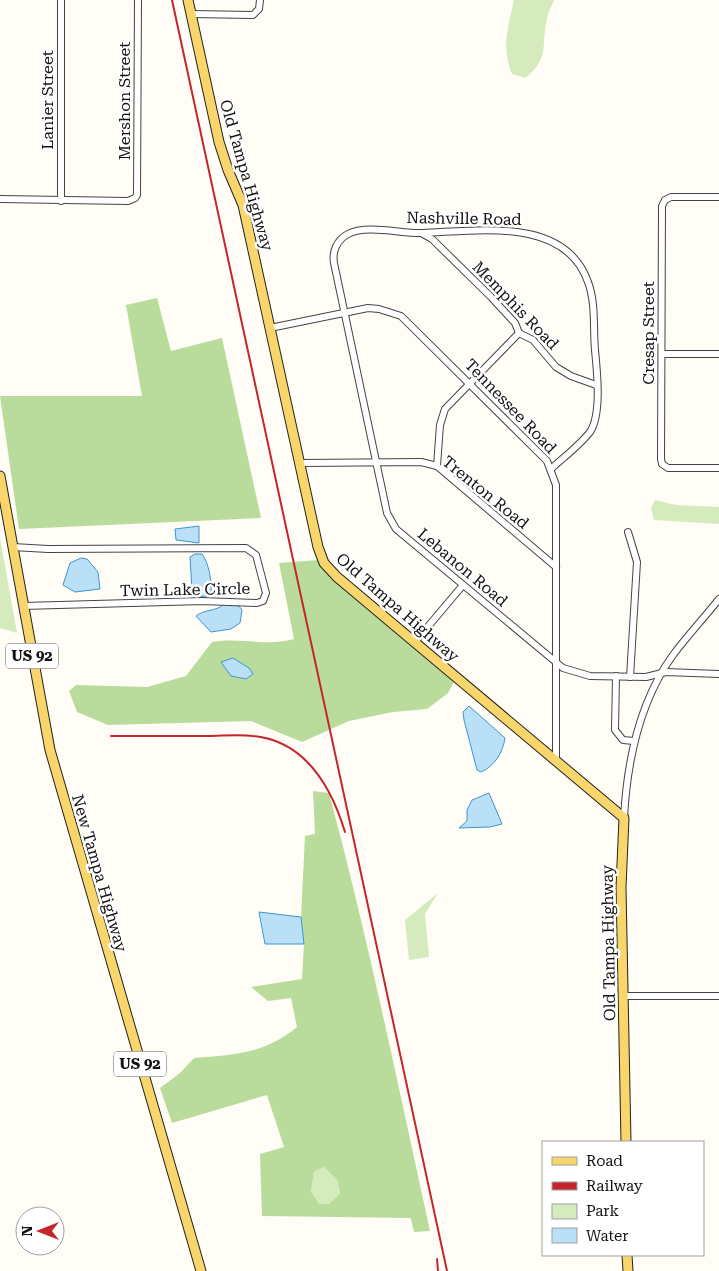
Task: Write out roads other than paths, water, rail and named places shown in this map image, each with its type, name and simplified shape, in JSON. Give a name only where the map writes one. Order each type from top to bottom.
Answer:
[{"type":"main road","name":"Old Tampa Highway","points":[[188,0],[219,142],[228,170],[243,205],[324,563],[337,577],[624,818],[621,886],[626,1141]]},
{"type":"main road","name":"New Tampa Highway","points":[[0,476],[3,509],[13,547],[44,718],[60,787],[201,1271]]},
{"type":"main road","points":[[627,1256],[628,1271]]},
{"type":"street","name":"Lanier Street","points":[[60,201],[61,0]]},
{"type":"street","name":"Mershon Street","points":[[60,201],[132,200],[137,195],[138,0]]},
{"type":"street","points":[[191,14],[252,15],[259,9],[260,0]]},
{"type":"street","name":"Cresap Street","points":[[719,197],[671,196],[665,200],[662,206],[661,459],[665,467],[719,468]]},
{"type":"street","points":[[0,199],[60,201]]},
{"type":"street","name":"Nashville Road","points":[[344,312],[333,258],[334,250],[341,239],[353,232],[406,231],[422,233],[462,230],[527,233],[544,238],[567,251],[585,274],[591,294],[597,409],[590,432],[551,468]]},
{"type":"street","name":"Memphis Road","points":[[422,233],[432,239],[491,297],[515,323],[519,332],[533,340],[562,372],[596,385]]},
{"type":"street","name":"Tennessee Road","points":[[270,328],[344,312],[379,309],[401,316],[516,428],[551,468],[556,485],[556,760]]},
{"type":"street","name":"Lebanon Road","points":[[344,312],[390,522],[396,529],[563,668],[584,675],[630,677],[660,675],[666,672],[719,674]]},
{"type":"street","points":[[437,466],[442,416],[450,402],[519,332]]},
{"type":"street","points":[[662,354],[719,354]]},
{"type":"street","name":"Trenton Road","points":[[300,463],[421,462],[437,466],[556,567]]},
{"type":"street","points":[[628,532],[637,562],[630,677]]},
{"type":"street","name":"Twin Lake Circle","points":[[13,547],[48,549],[246,548],[256,555],[266,593],[263,601],[257,602],[202,601],[23,606]]},
{"type":"street","points":[[415,642],[463,585]]},
{"type":"street","points":[[624,818],[628,772],[634,741],[648,700],[672,656],[719,599]]},
{"type":"street","points":[[616,676],[616,734],[623,740],[634,741]]},
{"type":"street","points":[[623,996],[719,996]]},
{"type":"water","points":[[199,526],[199,543],[176,540],[175,529]]},
{"type":"water","points":[[195,554],[202,554],[210,573],[211,593],[205,597],[195,595],[192,590],[190,557]]},
{"type":"water","points":[[81,558],[87,559],[98,572],[100,589],[75,592],[63,585],[70,563]]},
{"type":"water","points":[[224,604],[239,606],[242,610],[240,623],[231,629],[211,632],[196,616],[221,607]]},
{"type":"water","points":[[233,658],[249,668],[253,674],[246,679],[231,676],[221,662]]},
{"type":"water","points":[[469,706],[505,738],[498,758],[481,772],[477,770],[464,720],[463,712]]},
{"type":"water","points":[[489,793],[502,824],[490,827],[459,828],[467,821],[467,810],[472,800]]},
{"type":"water","points":[[259,912],[301,917],[304,944],[265,944]]},
{"type":"railway","points":[[172,0],[447,1271]]},
{"type":"railway","points":[[111,736],[242,735],[271,740],[301,756],[313,769],[332,798],[345,832]]},
{"type":"railway","points":[[437,1259],[438,1271]]}]
